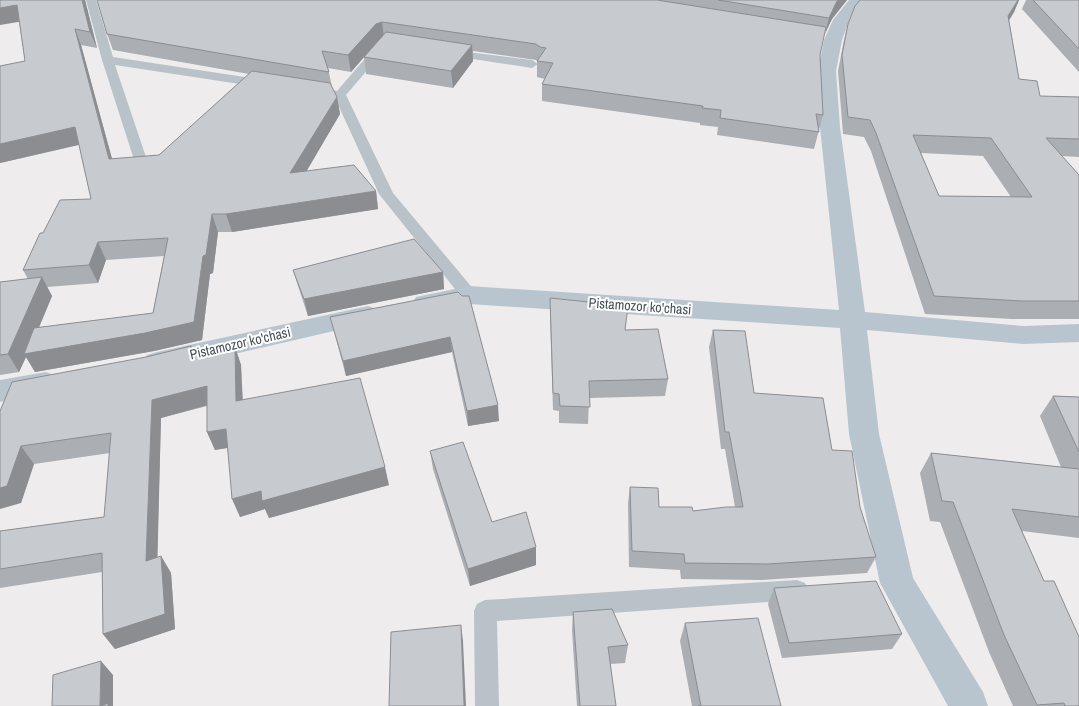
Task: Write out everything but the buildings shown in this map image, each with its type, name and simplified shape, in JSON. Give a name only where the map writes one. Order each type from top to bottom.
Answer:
[{"type":"street","points":[[858,0],[828,39],[827,71],[830,127],[853,320],[864,434],[887,584],[970,706]]},
{"type":"street","name":"Pistamozor ko'chasi","points":[[135,366],[312,326],[469,295],[853,320],[1023,335],[1079,333]]},
{"type":"street","points":[[0,391],[68,379]]},
{"type":"lane","points":[[91,0],[142,166]]},
{"type":"lane","points":[[340,95],[384,43],[393,44]]},
{"type":"lane","points":[[440,51],[532,64]]},
{"type":"lane","points":[[108,60],[282,87]]},
{"type":"lane","points":[[302,90],[340,95]]},
{"type":"lane","points":[[340,95],[386,194],[469,295]]},
{"type":"lane","points":[[486,706],[485,611],[819,588]]}]
